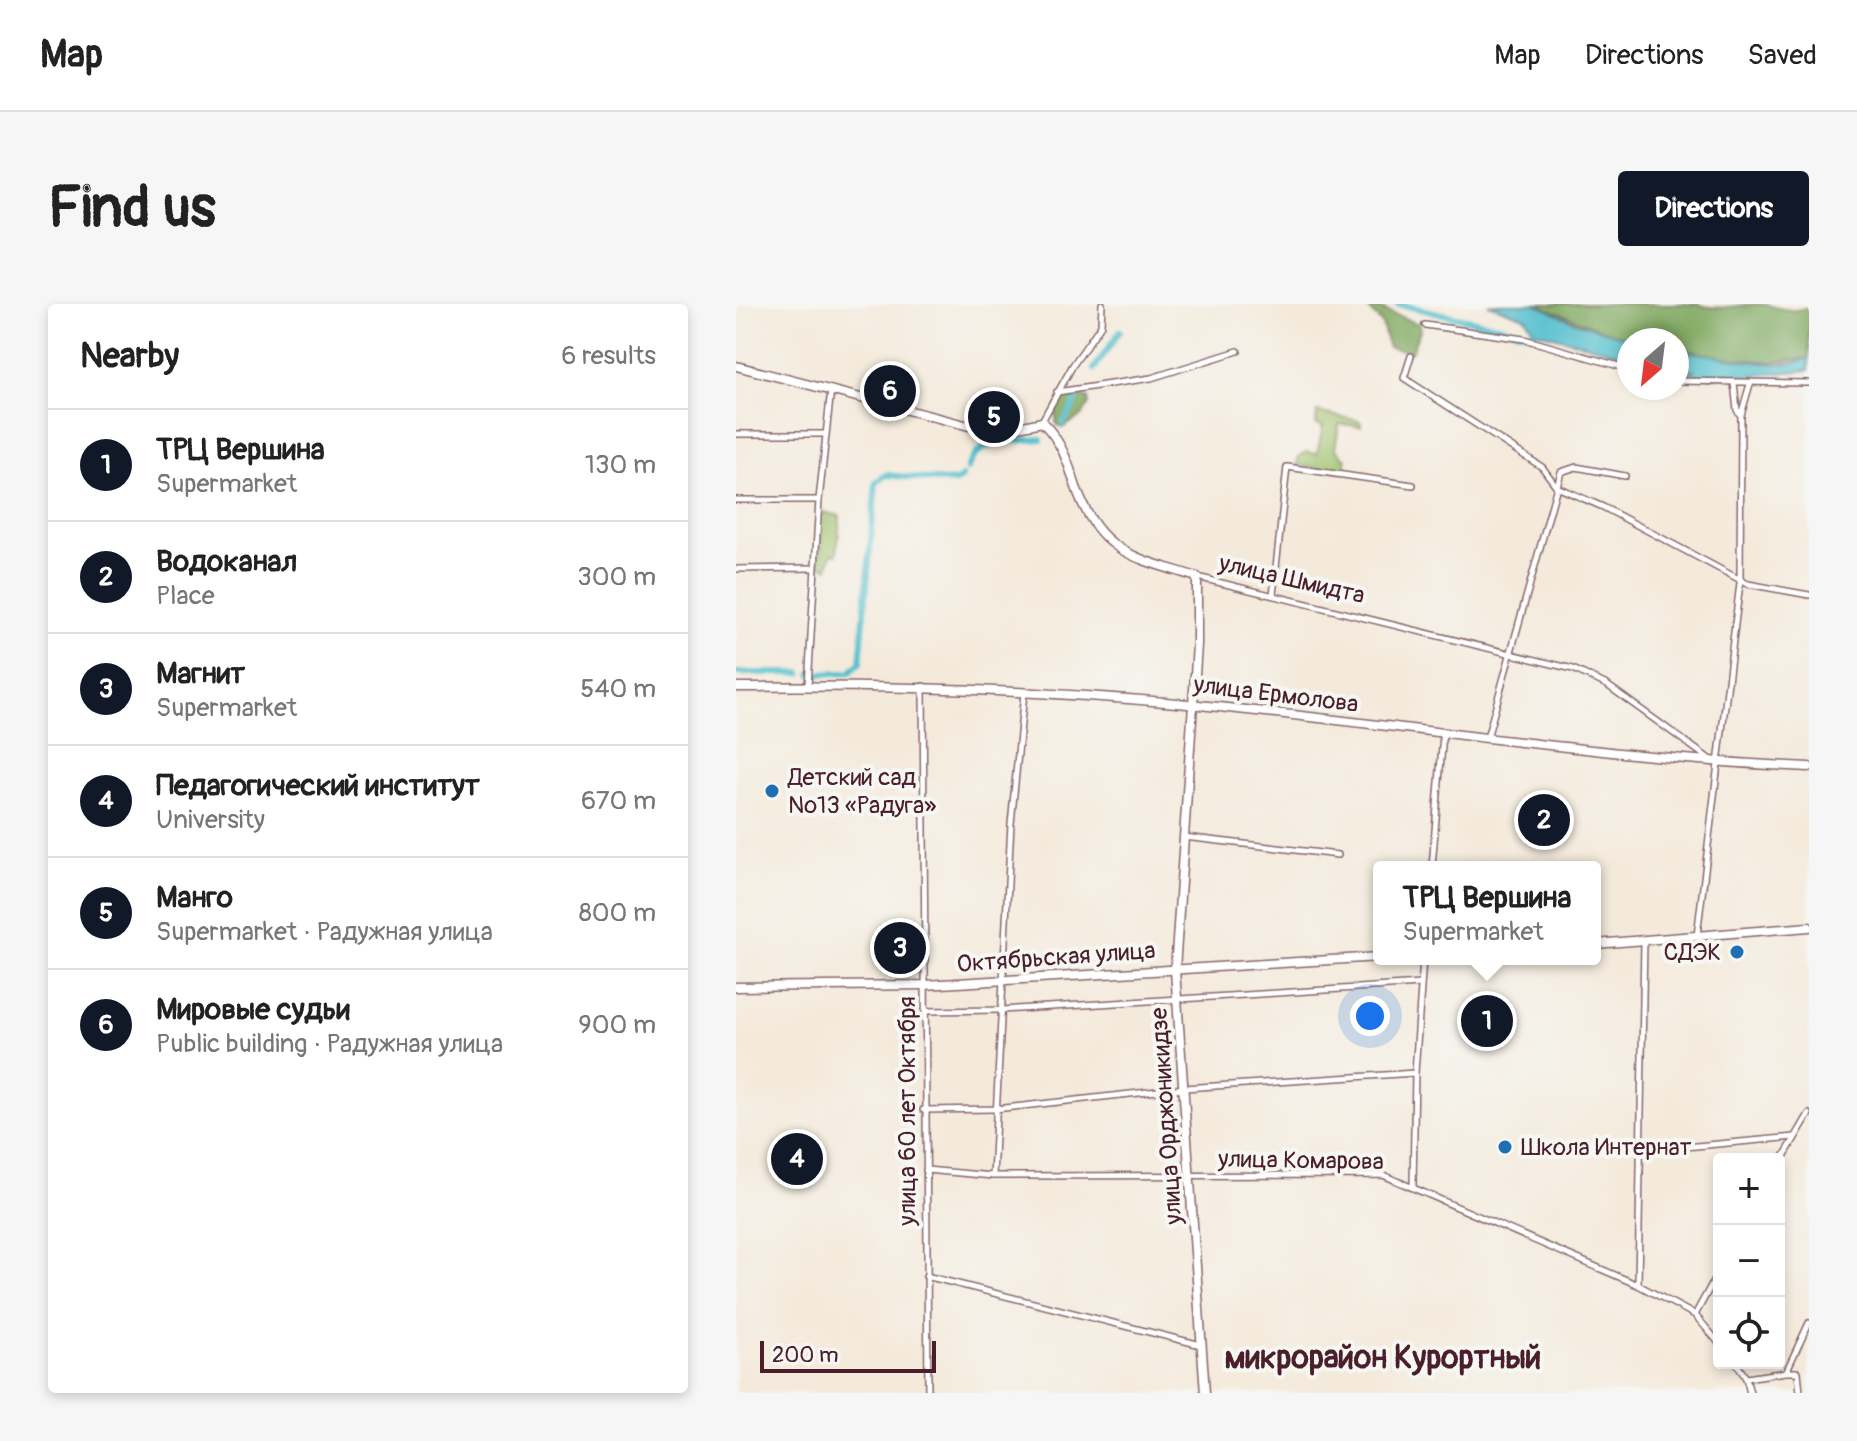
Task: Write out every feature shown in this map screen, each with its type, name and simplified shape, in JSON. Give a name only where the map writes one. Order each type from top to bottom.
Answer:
[{"type":"street","points":[[736,366],[983,429],[1006,430],[1042,422],[1057,392],[1101,325],[1102,304]]},
{"type":"street","points":[[1425,325],[1524,339],[1617,366]]},
{"type":"street","points":[[1057,392],[1151,378],[1238,351]]},
{"type":"street","points":[[1411,356],[1404,378],[1542,467],[1557,487],[1748,584],[1809,595]]},
{"type":"street","points":[[1689,381],[1809,383]]},
{"type":"street","points":[[1734,383],[1737,410],[1741,416]]},
{"type":"street","points":[[1697,936],[1739,577],[1741,416],[1750,384]]},
{"type":"street","points":[[808,683],[819,500],[831,389]]},
{"type":"street","name":"улица Шмидта","points":[[1042,422],[1060,444],[1086,511],[1103,539],[1127,554],[1197,577],[1573,669],[1607,685],[1715,763]]},
{"type":"street","points":[[736,434],[825,434]]},
{"type":"street","points":[[1273,595],[1287,467],[1413,485]]},
{"type":"street","points":[[1487,739],[1561,472],[1568,468],[1592,468],[1625,476]]},
{"type":"street","points":[[736,500],[819,500]]},
{"type":"street","points":[[736,569],[814,568]]},
{"type":"street","name":"улица Орджоникидзе","points":[[1197,577],[1175,970],[1192,1175],[1205,1393]]},
{"type":"street","name":"улица Ермолова","points":[[736,687],[808,683],[923,685],[1024,692],[1192,705],[1715,763],[1809,767]]},
{"type":"street","name":"улица 60 лет Октября","points":[[923,685],[923,1110],[928,1393]]},
{"type":"street","points":[[993,1176],[1011,824],[1024,692]]},
{"type":"street","points":[[1432,861],[1443,734]]},
{"type":"street","points":[[1182,837],[1338,855]]},
{"type":"street","points":[[1601,944],[1809,927]]},
{"type":"street","points":[[1638,1285],[1644,941]]},
{"type":"street","name":"Октябрьская улица","points":[[736,987],[925,985],[1373,957]]},
{"type":"street","points":[[1413,1186],[1415,1073],[1423,965]]},
{"type":"street","points":[[925,1011],[1001,1010],[1421,984]]},
{"type":"street","points":[[923,1110],[995,1109],[1184,1088],[1415,1073]]},
{"type":"street","points":[[1785,1154],[1809,1114]]},
{"type":"street","points":[[1641,1151],[1795,1137]]},
{"type":"street","name":"улица Комарова","points":[[926,1170],[993,1176],[1383,1175],[1638,1285],[1695,1315]]},
{"type":"street","points":[[926,1276],[1201,1345]]},
{"type":"street","points":[[1713,1282],[1695,1315],[1713,1336]]},
{"type":"street","points":[[1786,1372],[1809,1323]]},
{"type":"street","points":[[1740,1369],[1750,1393]]},
{"type":"street","points":[[1746,1378],[1798,1372],[1800,1393]]},
{"type":"green space","points":[[1536,304],[1698,304],[1720,308],[1760,304],[1791,310],[1809,306],[1809,358],[1772,362],[1705,356],[1689,351],[1689,328],[1617,328],[1617,336]]},
{"type":"green space","points":[[1371,305],[1419,324],[1421,328],[1411,352],[1388,347],[1382,324],[1368,308]]},
{"type":"green space","points":[[1072,395],[1088,398],[1089,404],[1082,416],[1062,428],[1056,423],[1056,407],[1062,398]]},
{"type":"green space","points":[[1317,412],[1360,421],[1361,426],[1339,424],[1335,449],[1346,459],[1345,472],[1297,465],[1299,456],[1306,452],[1317,454],[1323,426],[1316,424]]},
{"type":"green space","points":[[823,512],[840,516],[837,554],[832,553],[828,568],[819,565]]},
{"type":"water","points":[[1488,304],[1536,304],[1575,322],[1617,335],[1617,353],[1534,331],[1525,317]]},
{"type":"water","points":[[1689,352],[1779,364],[1809,358],[1809,370],[1737,377],[1689,377],[1689,373],[1696,370],[1689,370]]},
{"type":"waterway","points":[[1397,304],[1534,334]]},
{"type":"waterway","points":[[1094,369],[1120,331]]},
{"type":"waterway","points":[[1063,424],[1076,401]]},
{"type":"waterway","points":[[967,469],[972,458],[988,446],[1041,439]]},
{"type":"waterway","points":[[811,674],[849,673],[860,663],[876,482],[886,475],[956,482],[962,477]]},
{"type":"waterway","points":[[736,673],[801,673]]},
{"type":"place","name":"Мировые судьи","points":[[890,391]]},
{"type":"place","name":"Манго","points":[[994,417]]},
{"type":"place","name":"Детский сад №13 «Радуга»","points":[[772,791]]},
{"type":"place","name":"Водоканал","points":[[1544,820]]},
{"type":"place","name":"Магнит","points":[[900,948]]},
{"type":"place","name":"СДЭК","points":[[1737,952]]},
{"type":"place","name":"ТРЦ Вершина","points":[[1487,1021]]},
{"type":"place","name":"Школа Интернат","points":[[1505,1147]]},
{"type":"place","name":"Педагогический институт","points":[[797,1159]]},
{"type":"district","name":"микрорайон Курортный","points":[[1383,1357]]}]
